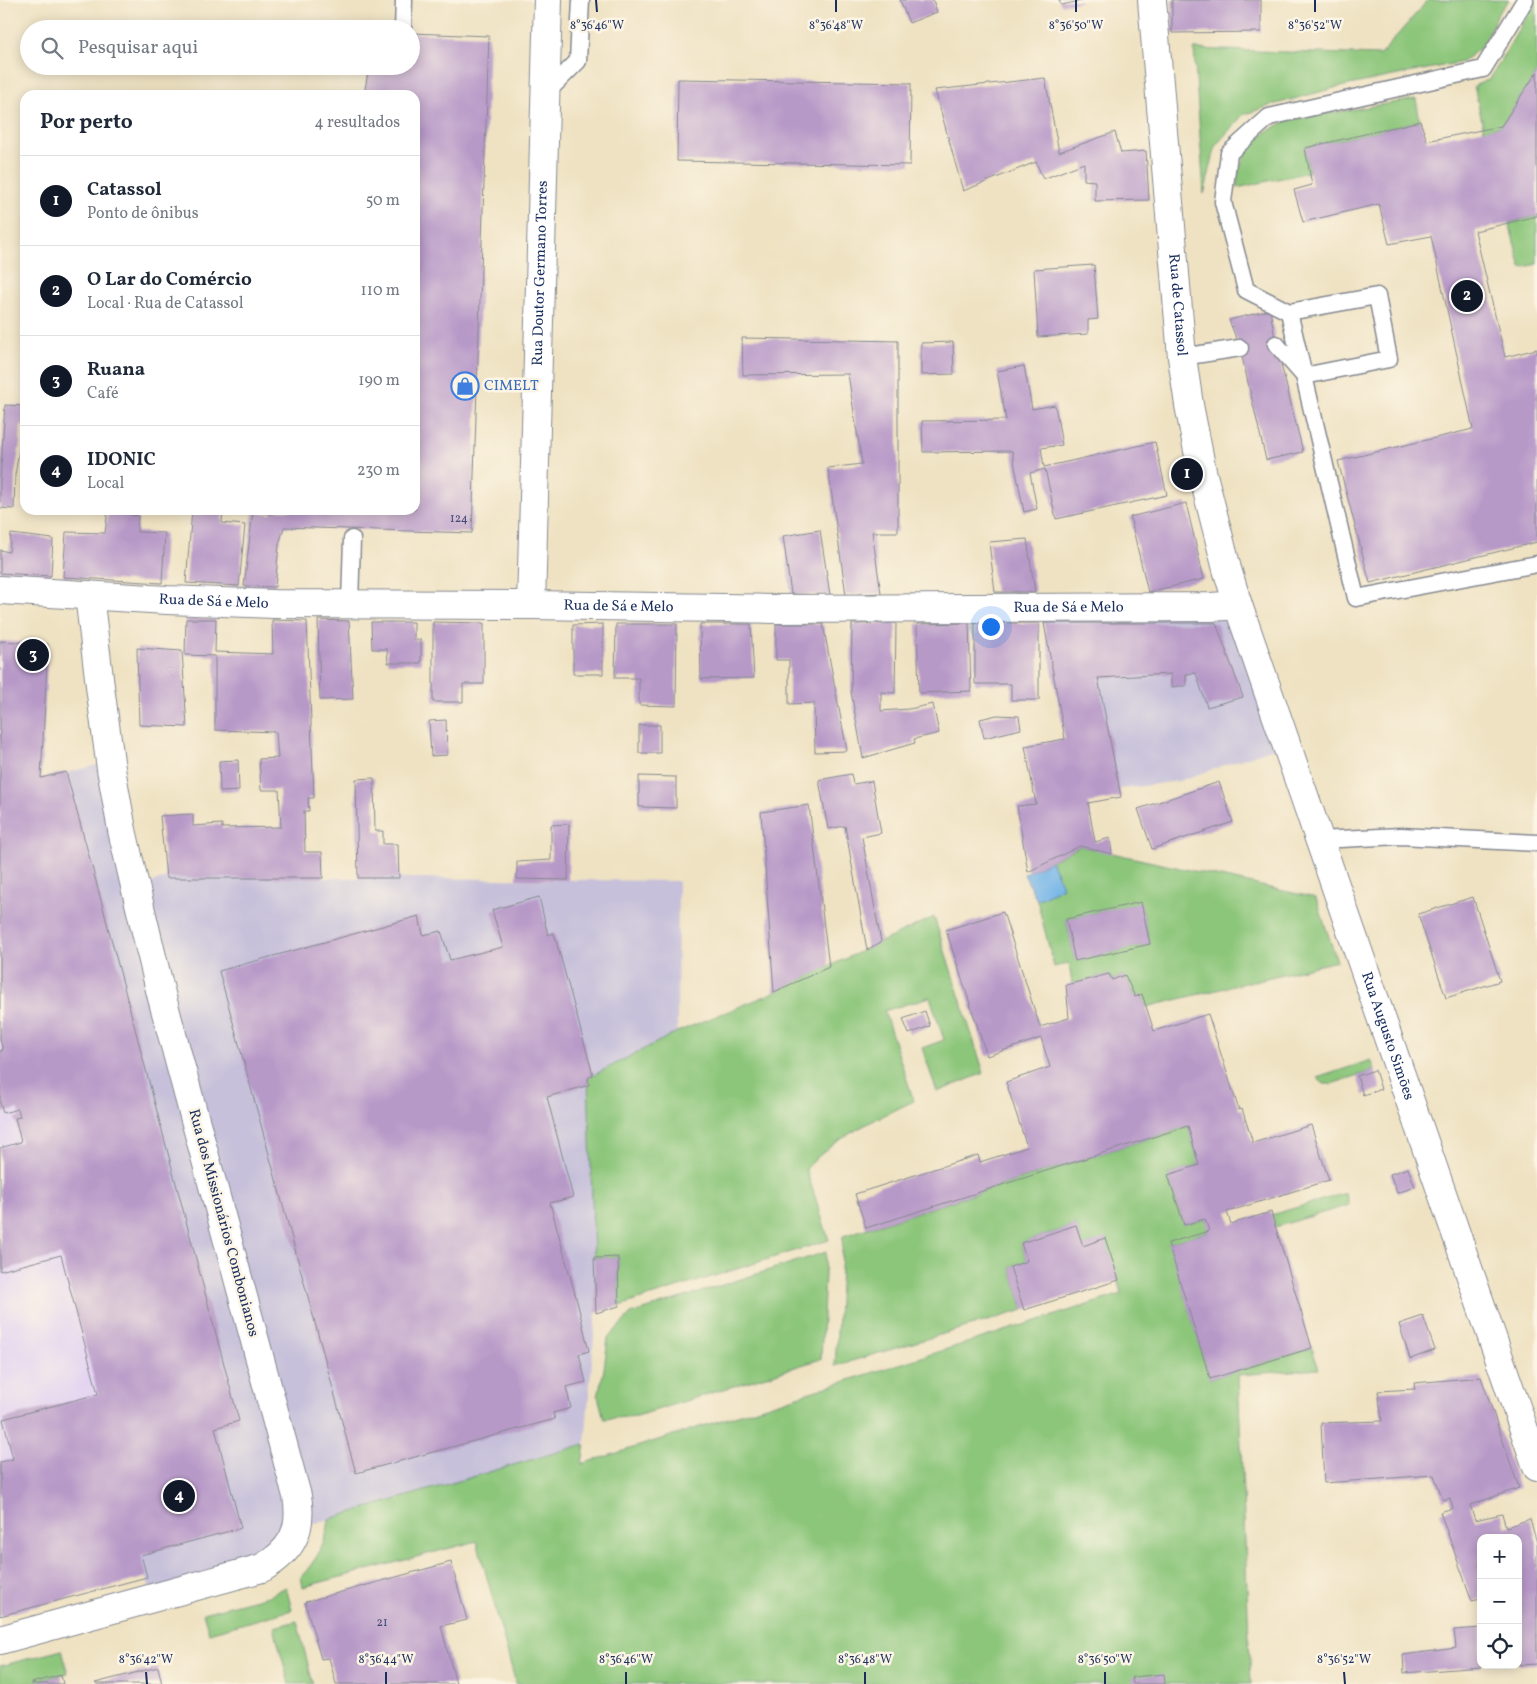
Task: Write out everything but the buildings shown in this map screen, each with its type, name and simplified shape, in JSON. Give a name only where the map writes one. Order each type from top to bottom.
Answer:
[{"type":"street","name":"Rua Doutor Germano Torres","points":[[531,605],[548,0]]},
{"type":"street","name":"Rua de Catassol","points":[[1152,0],[1182,357],[1202,471],[1238,605]]},
{"type":"street","name":"Rua de Sá e Melo","points":[[0,590],[274,604],[531,605],[779,609],[1202,607],[1238,605]]},
{"type":"street","name":"Rua dos Missionários Combonianos","points":[[0,1640],[258,1570],[275,1561],[286,1550],[296,1532],[298,1523],[299,1508],[297,1496],[161,994],[126,847],[111,768],[100,694],[89,595]]},
{"type":"street","name":"Rua Augusto Simões","points":[[1238,605],[1537,1467]]},
{"type":"lane","points":[[403,20],[404,0]]},
{"type":"lane","points":[[546,94],[578,61],[581,0]]},
{"type":"lane","points":[[1304,376],[1389,359],[1378,296],[1289,312],[1246,290],[1223,202],[1229,153],[1269,116],[1484,69],[1525,0]]},
{"type":"lane","points":[[1289,312],[1356,598],[1537,564]]},
{"type":"lane","points":[[1276,344],[1304,376]]},
{"type":"lane","points":[[1182,357],[1240,348]]},
{"type":"lane","points":[[350,604],[352,539]]},
{"type":"lane","points":[[1319,840],[1401,836],[1537,843]]},
{"type":"shaded area","points":[[1235,607],[1283,745],[1179,781],[1076,797],[1041,611]]},
{"type":"shaded area","points":[[106,763],[295,1497],[284,1549],[152,1597],[88,1355],[0,789]]},
{"type":"shaded area","points":[[166,878],[678,881],[677,1032],[588,1078],[596,1313],[585,1444],[300,1528],[137,887]]},
{"type":"shaded area","points":[[0,984],[88,1355],[147,1577],[0,1616]]},
{"type":"green space","points":[[1428,0],[1509,0],[1498,13],[1484,45],[1462,62],[1334,88],[1243,115],[1216,145],[1204,194],[1194,49],[1380,55]]},
{"type":"green space","points":[[1536,0],[1537,72],[1501,126],[1484,130],[1474,86],[1490,79]]},
{"type":"green space","points":[[1416,99],[1420,121],[1305,148],[1309,172],[1237,188],[1238,174],[1246,151],[1266,132],[1288,120]]},
{"type":"green space","points":[[1537,216],[1537,264],[1521,268],[1509,223]]},
{"type":"green space","points":[[1080,846],[1316,898],[1337,961],[1146,1007],[1142,995],[1135,997],[1124,975],[1112,980],[1109,974],[1072,984],[1069,963],[1054,967],[1037,900],[1063,887],[1051,861]],"holes":[[[1141,903],[1150,944],[1075,960],[1066,919]]]},
{"type":"green space","points":[[934,917],[984,1073],[937,1092],[922,1048],[944,1040],[930,997],[884,1011],[914,1101],[843,1138],[806,1169],[829,1240],[619,1306],[618,1257],[594,1258],[588,1078],[677,1032],[768,995]]},
{"type":"green space","points":[[1371,1060],[1375,1070],[1331,1084],[1324,1084],[1317,1078]]},
{"type":"green space","points":[[1188,1126],[1199,1165],[1168,1175],[1184,1225],[1205,1219],[1209,1231],[1169,1243],[1210,1379],[1312,1348],[1319,1369],[1238,1375],[1251,1684],[516,1684],[477,1541],[303,1587],[301,1577],[320,1551],[326,1536],[329,1519],[585,1444],[582,1464],[1122,1294],[1105,1239],[1083,1246],[1076,1225],[1021,1243],[1027,1261],[1010,1267],[1024,1310],[835,1366],[843,1236]]},
{"type":"green space","points":[[1346,1193],[1349,1205],[1275,1227],[1271,1215]]},
{"type":"green space","points":[[826,1252],[821,1359],[637,1416],[604,1419],[598,1396],[608,1338],[631,1314]]},
{"type":"green space","points":[[286,1587],[292,1610],[209,1633],[203,1613],[268,1596]]},
{"type":"green space","points":[[297,1621],[313,1684],[289,1684],[274,1627]]},
{"type":"green space","points":[[62,1650],[68,1673],[29,1684],[0,1684],[0,1666]]},
{"type":"water","points":[[1051,861],[1063,887],[1037,900],[1024,874]]},
{"type":"place","name":"O Lar do Comércio","points":[[1467,296]]},
{"type":"place","name":"CIMELT","points":[[465,386]]},
{"type":"place","name":"Catassol","points":[[1187,474]]},
{"type":"place","name":"Ruana","points":[[33,655]]},
{"type":"place","name":"IDONIC","points":[[179,1496]]}]
